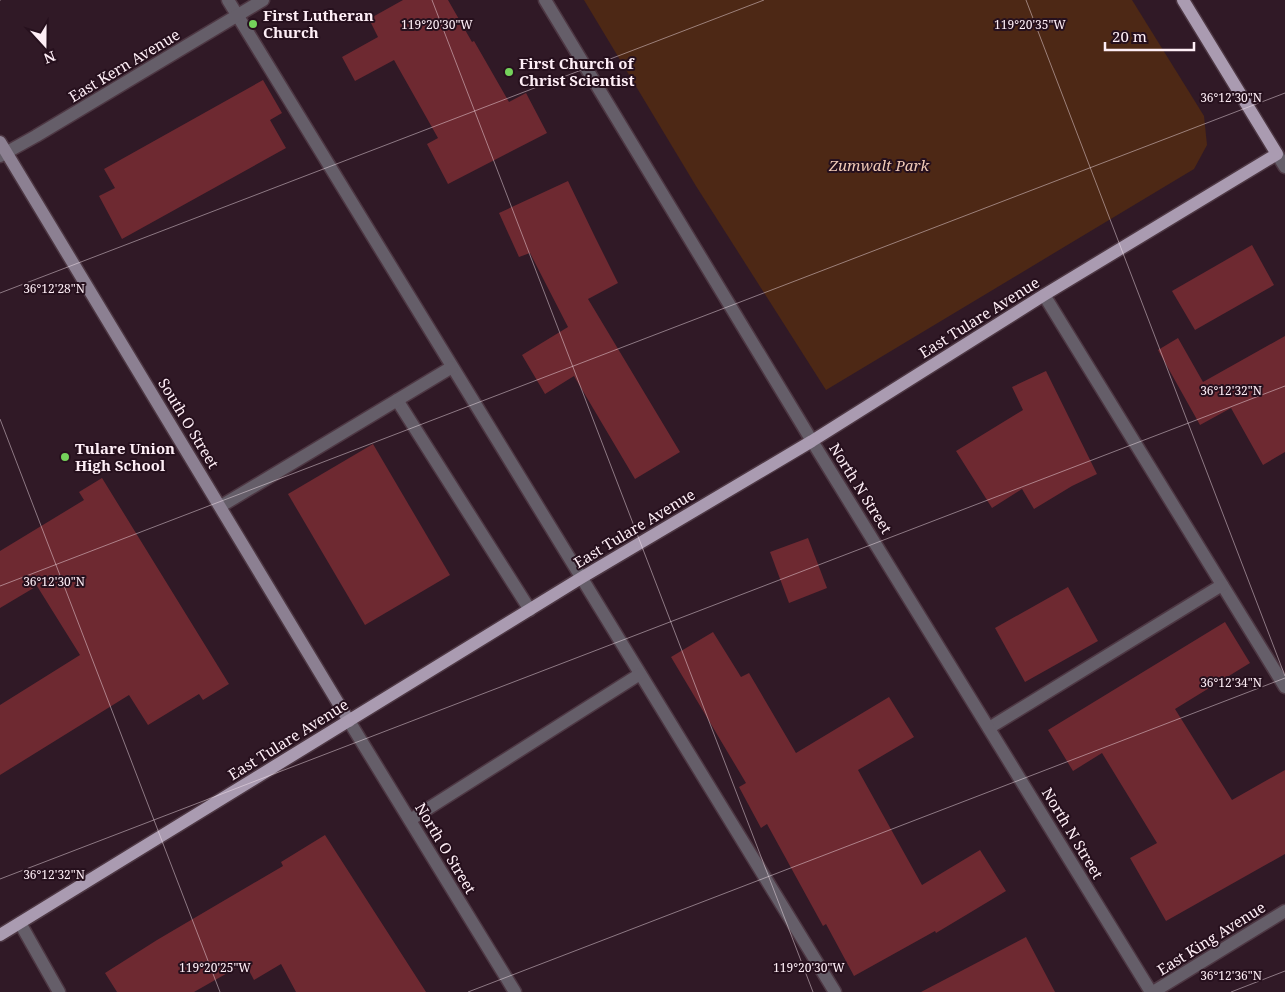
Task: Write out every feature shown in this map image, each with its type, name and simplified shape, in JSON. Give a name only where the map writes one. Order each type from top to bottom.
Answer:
[{"type":"main road","points":[[1183,0],[1281,151]]},
{"type":"main road","name":"South O Street","points":[[2,150],[350,721]]},
{"type":"main road","name":"East Tulare Avenue","points":[[0,935],[581,578],[812,441],[1044,295],[1281,151]]},
{"type":"street","points":[[228,0],[835,992]]},
{"type":"street","name":"East Kern Avenue","points":[[2,150],[264,0]]},
{"type":"street","name":"North N Street","points":[[545,0],[812,441],[1152,992]]},
{"type":"street","points":[[1281,151],[1285,167]]},
{"type":"street","points":[[1044,295],[1285,687]]},
{"type":"street","points":[[220,506],[452,367]]},
{"type":"street","points":[[397,400],[530,610]]},
{"type":"street","points":[[989,728],[1222,585]]},
{"type":"street","points":[[410,820],[640,674]]},
{"type":"street","name":"North O Street","points":[[350,721],[515,992]]},
{"type":"street","name":"East King Avenue","points":[[1152,992],[1285,911]]},
{"type":"street","points":[[20,923],[59,992]]},
{"type":"green space","name":"Zumwalt Park","points":[[584,0],[1132,0],[1204,116],[1207,145],[1194,169],[826,390],[696,186]]},
{"type":"building","points":[[403,0],[448,0],[509,102],[526,93],[547,133],[448,184],[427,144],[438,138],[394,60],[355,81],[342,57],[378,37],[369,19]]},
{"type":"building","points":[[263,80],[282,113],[270,120],[286,148],[122,239],[99,196],[115,188],[104,169]]},
{"type":"building","points":[[568,181],[618,283],[588,299],[680,452],[635,479],[574,376],[545,394],[522,355],[568,327],[530,253],[519,257],[499,213]]},
{"type":"building","points":[[1252,245],[1274,285],[1195,330],[1172,291]]},
{"type":"building","points":[[1285,336],[1285,452],[1263,465],[1231,408],[1200,425],[1158,350],[1178,338],[1203,382]]},
{"type":"building","points":[[1046,371],[1097,474],[1072,486],[1034,509],[1022,489],[992,508],[956,451],[1023,410],[1012,387]]},
{"type":"building","points":[[373,444],[450,575],[365,625],[288,494]]},
{"type":"building","points":[[102,478],[229,684],[203,700],[199,694],[148,725],[129,695],[0,775],[0,705],[80,655],[37,586],[0,608],[0,551],[84,500],[79,492]]},
{"type":"building","points":[[808,538],[827,588],[789,603],[770,552]]},
{"type":"building","points":[[1068,587],[1098,641],[1025,682],[995,628]]},
{"type":"building","points":[[1225,622],[1250,663],[1175,709],[1232,800],[1285,770],[1285,854],[1166,921],[1130,858],[1157,843],[1102,753],[1073,771],[1048,730]]},
{"type":"building","points":[[713,632],[741,677],[749,673],[796,753],[889,697],[914,737],[858,770],[922,885],[980,850],[1006,891],[936,933],[935,931],[854,976],[826,924],[823,926],[767,824],[761,828],[739,787],[746,783],[671,657]]},
{"type":"building","points":[[325,835],[426,992],[296,992],[281,964],[254,980],[245,963],[194,992],[117,992],[105,973],[283,866],[281,862]]},
{"type":"building","points":[[1026,937],[1055,992],[921,992]]},
{"type":"place","name":"First Lutheran Church","points":[[253,24]]},
{"type":"place","name":"First Church of Christ Scientist","points":[[509,72]]},
{"type":"place","name":"Tulare Union High School","points":[[65,457]]}]
